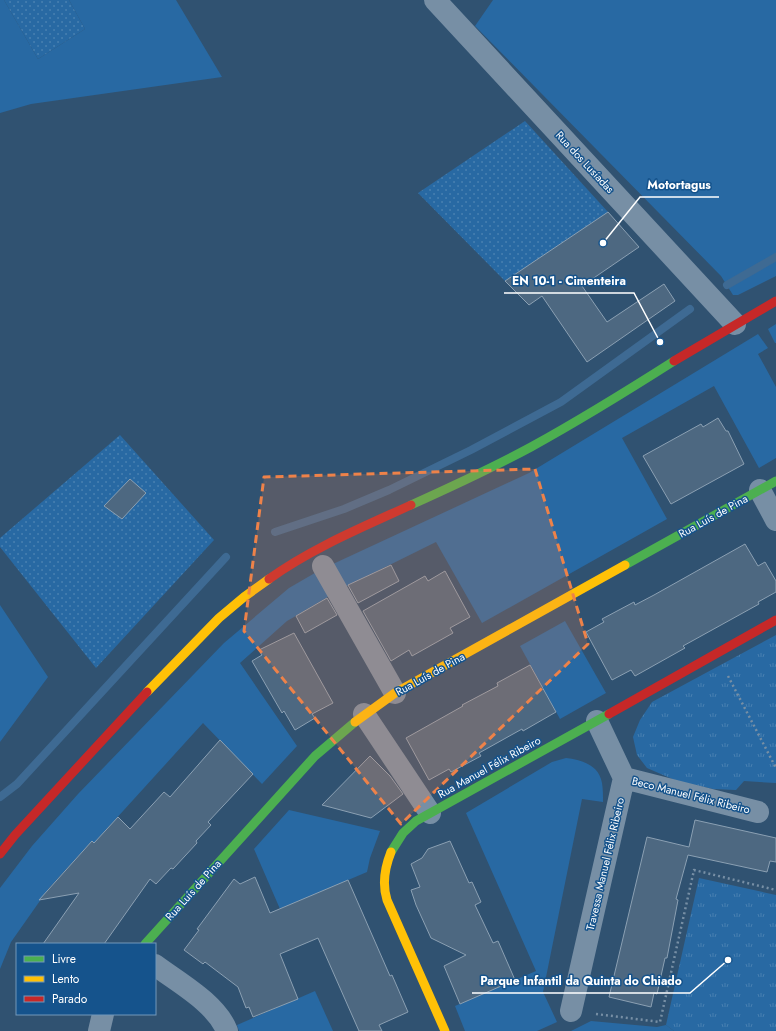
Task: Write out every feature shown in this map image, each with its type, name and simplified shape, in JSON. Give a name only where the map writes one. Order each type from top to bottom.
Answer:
[{"type":"street","name":"Rua dos Lusíadas","points":[[435,0],[735,324]]},
{"type":"street","points":[[0,854],[15,835],[160,678],[208,629],[242,598],[272,576],[315,551],[355,531],[494,467],[548,438],[735,324],[776,301]]},
{"type":"street","points":[[768,486],[776,520]]},
{"type":"street","name":"Rua Luís de Pina","points":[[146,943],[315,756],[340,732],[364,714],[395,693],[768,486]]},
{"type":"street","points":[[322,566],[395,693]]},
{"type":"street","name":"Rua Manuel Félix Ribeiro","points":[[445,1031],[392,913],[385,893],[384,874],[389,856],[397,840],[409,826],[430,813],[598,721],[776,620]]},
{"type":"street","points":[[364,714],[430,813]]},
{"type":"street","points":[[598,721],[624,778]]},
{"type":"street","name":"Beco Manuel Félix Ribeiro","points":[[624,778],[758,812]]},
{"type":"street","name":"Travessa Manuel Félix Ribeiro","points":[[571,1011],[624,778]]},
{"type":"street","points":[[156,966],[212,1009],[220,1018],[227,1031]]},
{"type":"street","points":[[99,1031],[103,1015]]},
{"type":"path","points":[[716,654],[776,768]]},
{"type":"path","points":[[571,1011],[660,1022],[694,870],[776,890]]},
{"type":"highlighted area","points":[[535,469],[588,644],[401,824],[244,631],[264,477]]},
{"type":"green space","points":[[0,0],[4,0],[38,59],[85,29],[69,0],[176,0],[222,77],[31,104],[0,113]]},
{"type":"green space","points":[[4,0],[69,0],[85,29],[38,59]]},
{"type":"green space","points":[[493,0],[776,0],[776,276],[738,295],[733,295],[721,276],[475,26]]},
{"type":"green space","points":[[525,121],[608,212],[505,281],[418,193]]},
{"type":"green space","points":[[776,324],[776,343],[775,343],[768,329]]},
{"type":"green space","points":[[758,334],[768,348],[758,354],[776,387],[776,458],[759,468],[714,386],[622,438],[667,519],[482,623],[436,542],[341,589],[287,621],[240,663],[297,746],[262,784],[203,723],[94,843],[92,841],[49,888],[11,942],[0,969],[0,888],[32,846],[78,794],[224,643],[289,588],[320,570],[529,473]]},
{"type":"green space","points":[[120,435],[214,540],[96,668],[0,547],[0,538]]},
{"type":"green space","points":[[0,605],[48,677],[0,742]]},
{"type":"green space","points":[[565,621],[606,693],[560,719],[520,646]]},
{"type":"green space","points":[[776,635],[776,783],[744,781],[736,790],[713,789],[677,781],[647,768],[637,755],[633,737],[640,720],[652,702]]},
{"type":"green space","points":[[566,758],[584,762],[594,768],[602,783],[603,802],[582,799],[543,992],[557,1022],[537,1031],[465,1031],[455,1006],[536,971],[466,813],[552,762]]},
{"type":"green space","points":[[289,810],[380,831],[370,858],[367,872],[280,909],[254,849]]},
{"type":"green space","points":[[699,878],[776,895],[776,1031],[674,1031],[666,1025]]},
{"type":"green space","points":[[315,991],[333,1031],[239,1031],[237,1025]]},
{"type":"green space","points":[[591,1021],[657,1027],[666,1025],[674,1031],[571,1031]]},
{"type":"building","points":[[608,212],[639,247],[582,286],[607,322],[664,284],[675,301],[587,362],[542,296],[529,305],[505,281]]},
{"type":"building","points":[[718,418],[726,431],[728,431],[744,464],[671,504],[643,456],[701,424],[703,427]]},
{"type":"building","points":[[130,479],[146,493],[122,519],[104,506]]},
{"type":"building","points":[[745,544],[758,566],[765,562],[776,581],[776,592],[758,602],[759,604],[683,646],[685,648],[635,676],[631,670],[612,680],[586,632],[604,622],[602,619],[634,602],[635,605]]},
{"type":"building","points":[[391,565],[399,581],[358,603],[348,585]]},
{"type":"building","points":[[445,571],[470,617],[450,628],[453,633],[412,656],[409,650],[391,661],[363,611],[425,576],[428,581]]},
{"type":"building","points":[[327,598],[337,615],[305,633],[296,616]]},
{"type":"building","points":[[294,633],[333,703],[312,714],[315,718],[295,730],[284,711],[282,713],[252,661],[262,655],[259,650]]},
{"type":"building","points":[[530,665],[556,712],[523,731],[522,729],[479,753],[481,756],[451,772],[449,769],[429,780],[406,738],[498,686],[497,683]]},
{"type":"building","points":[[220,740],[253,774],[208,822],[211,825],[173,869],[171,868],[156,884],[150,879],[105,943],[44,943],[79,893],[39,900],[92,841],[94,843],[118,817],[130,829],[164,792],[170,797]]},
{"type":"building","points":[[370,756],[390,776],[403,794],[371,818],[322,805]]},
{"type":"building","points":[[695,820],[776,838],[776,862],[770,861],[767,872],[688,855],[676,899],[678,900],[667,958],[665,958],[657,994],[654,993],[651,1007],[609,997],[647,837],[689,847]]},
{"type":"building","points":[[450,841],[469,883],[472,882],[481,902],[475,905],[493,943],[498,941],[515,980],[460,1004],[444,966],[466,955],[431,938],[411,890],[420,887],[411,864],[422,858],[428,849]]},
{"type":"building","points":[[255,877],[270,913],[348,880],[390,976],[392,975],[408,1012],[379,1025],[382,1031],[359,1031],[318,938],[280,954],[298,999],[253,1017],[249,1007],[246,1008],[238,987],[205,962],[203,964],[184,950],[199,930],[197,929],[234,879],[240,884]]},
{"type":"waterway","points":[[727,285],[776,257]]},
{"type":"waterway","points":[[275,532],[344,509],[389,490],[471,450],[561,402],[690,309]]},
{"type":"waterway","points":[[0,797],[17,784],[226,557]]},
{"type":"traffic: fast","points":[[411,505],[531,447],[674,361]]},
{"type":"traffic: fast","points":[[625,565],[776,481]]},
{"type":"traffic: fast","points":[[391,852],[403,833],[416,821],[609,714]]},
{"type":"traffic: fast","points":[[146,943],[315,756],[355,722]]},
{"type":"traffic: slow","points":[[355,722],[395,693],[625,565]]},
{"type":"traffic: slow","points":[[147,692],[219,618],[269,579]]},
{"type":"traffic: slow","points":[[391,852],[385,876],[385,894],[445,1031]]},
{"type":"traffic: jam","points":[[674,361],[776,301]]},
{"type":"traffic: jam","points":[[269,579],[320,548],[411,505]]},
{"type":"traffic: jam","points":[[609,714],[776,620]]},
{"type":"traffic: jam","points":[[0,854],[15,835],[147,692]]},
{"type":"place","name":"Motortagus","points":[[603,243]]},
{"type":"place","name":"EN 10-1 - Cimenteira","points":[[660,342]]},
{"type":"place","name":"Parque Infantil da Quinta do Chiado","points":[[728,960]]}]
